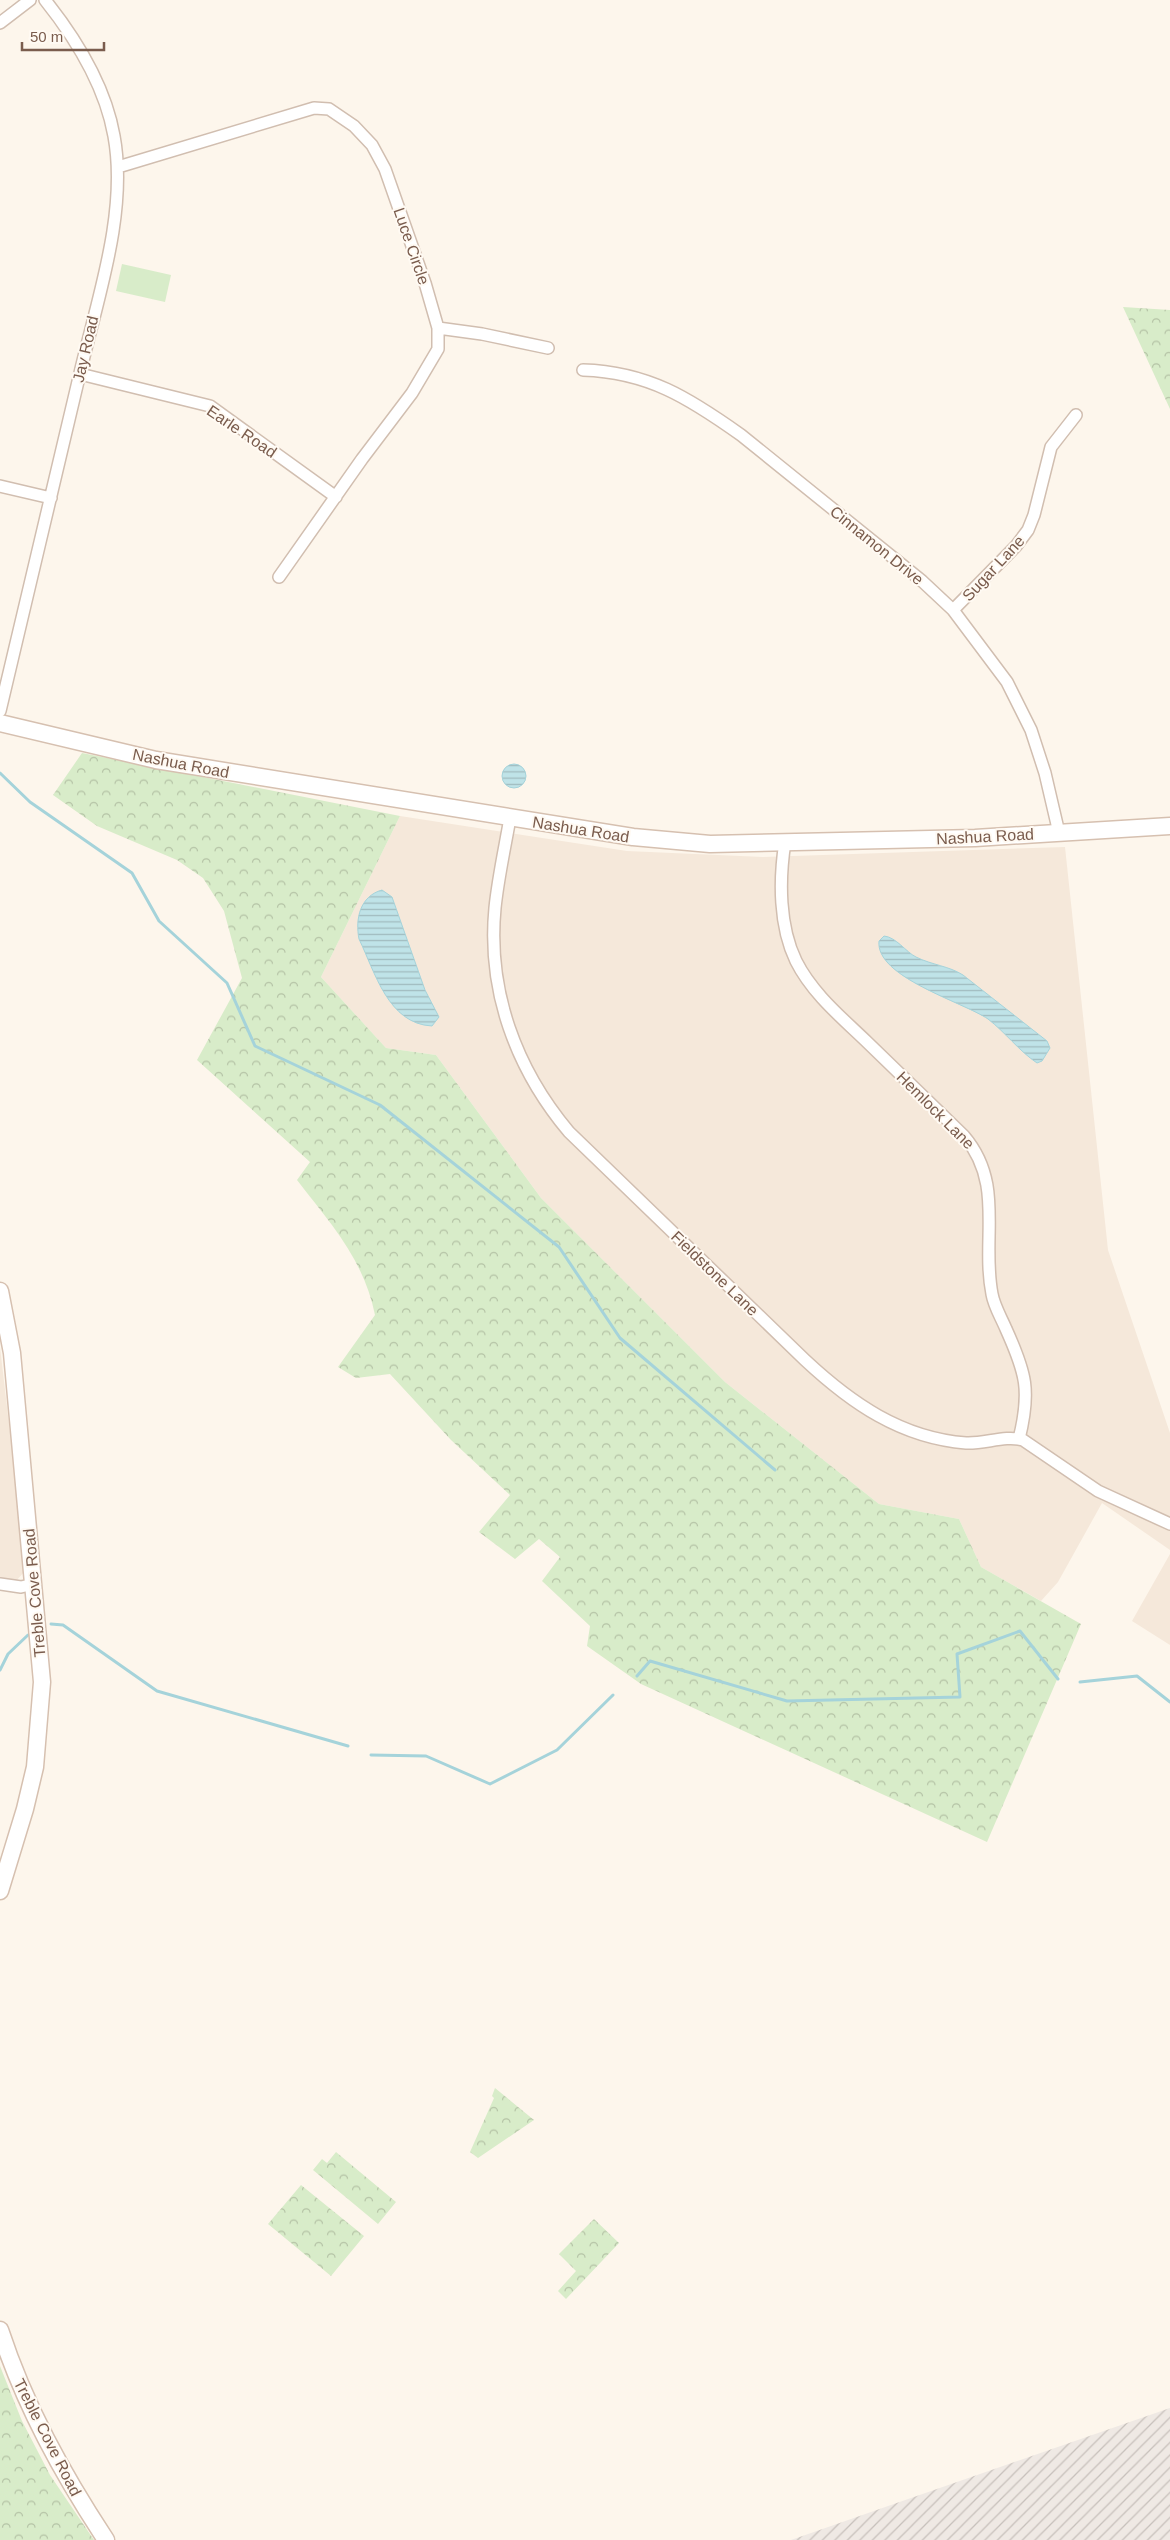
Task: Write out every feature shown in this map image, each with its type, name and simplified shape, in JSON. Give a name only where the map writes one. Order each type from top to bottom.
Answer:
[{"type":"main road","name":"Nashua Road","points":[[0,723],[156,760],[510,818],[676,842],[975,838],[1170,826]]},
{"type":"main road","name":"Treble Cove Road","points":[[0,1291],[12,1353],[42,1682],[40,1728],[30,1790],[0,1891]]},
{"type":"main road","name":"Treble Cove Road","points":[[0,2330],[34,2417],[60,2468],[106,2540]]},
{"type":"street","points":[[0,23],[30,0]]},
{"type":"street","name":"Jay Road","points":[[0,711],[109,248],[118,194],[118,167],[114,136],[101,90],[68,30],[45,0]]},
{"type":"street","name":"Luce Circle","points":[[118,167],[314,108],[329,109],[354,126],[372,145],[385,169],[425,283],[438,328],[438,349],[412,393],[279,577]]},
{"type":"street","points":[[438,328],[482,334],[548,348]]},
{"type":"street","name":"Cinnamon Drive","points":[[583,370],[610,370],[632,375],[684,398],[713,416],[741,435],[922,581],[953,610],[1007,682],[1032,730],[1060,833]]},
{"type":"street","name":"Earle Road","points":[[80,374],[210,406],[336,497]]},
{"type":"street","name":"Sugar Lane","points":[[953,610],[1016,546],[1028,530],[1034,515],[1051,447],[1076,415]]},
{"type":"street","points":[[0,486],[51,498]]},
{"type":"street","name":"Fieldstone Lane","points":[[510,818],[495,908],[496,972],[504,1012],[517,1053],[534,1086],[556,1117],[583,1146],[805,1360],[846,1396],[888,1422],[920,1434],[967,1443],[1019,1438]]},
{"type":"street","name":"Hemlock Lane","points":[[785,842],[781,868],[785,923],[788,940],[801,970],[830,1006],[964,1136],[977,1151],[985,1170],[992,1294],[1026,1380],[1026,1400],[1019,1438]]},
{"type":"street","points":[[1019,1438],[1037,1447],[1098,1491],[1128,1507],[1170,1524]]},
{"type":"street","points":[[0,1584],[21,1587],[34,1584]]},
{"type":"shaded area","points":[[400,816],[627,851],[763,857],[1065,847],[1108,1250],[1170,1433],[1170,1550],[1102,1503],[1058,1582],[1041,1601],[981,1567],[959,1519],[879,1504],[725,1382],[541,1198],[436,1055],[386,1048],[321,977]]},
{"type":"shaded area","points":[[0,1347],[26,1570],[15,1582],[0,1578]]},
{"type":"shaded area","points":[[1170,1554],[1170,1645],[1132,1621]]},
{"type":"shaded area","points":[[1170,2408],[1170,2540],[791,2540],[911,2498]]},
{"type":"green space","points":[[122,264],[171,275],[165,302],[116,291]]},
{"type":"green space","points":[[1123,307],[1170,310],[1170,409]]},
{"type":"green space","points":[[82,753],[400,816],[321,977],[386,1048],[436,1055],[541,1198],[725,1382],[879,1504],[959,1519],[981,1567],[1081,1624],[987,1842],[641,1684],[587,1646],[590,1626],[542,1581],[560,1557],[539,1539],[515,1559],[479,1532],[510,1495],[451,1440],[390,1374],[356,1378],[338,1367],[375,1315],[363,1277],[345,1243],[297,1180],[310,1162],[197,1060],[242,978],[224,911],[203,878],[177,860],[97,826],[53,795]]},
{"type":"green space","points":[[495,2088],[534,2120],[478,2158],[470,2152],[494,2098],[492,2096]]},
{"type":"green space","points":[[336,2152],[396,2202],[378,2224],[313,2170],[322,2159],[327,2163]]},
{"type":"green space","points":[[301,2185],[364,2236],[331,2276],[268,2224]]},
{"type":"green space","points":[[594,2219],[619,2243],[566,2299],[558,2291],[576,2271],[559,2254]]},
{"type":"green space","points":[[0,2366],[22,2421],[50,2475],[94,2540],[0,2540]]},
{"type":"water","points":[[514,764],[523,767],[526,776],[523,785],[514,788],[505,785],[502,776],[505,767]]},
{"type":"water","points":[[382,890],[392,897],[425,990],[439,1017],[432,1026],[417,1023],[404,1016],[394,1006],[378,981],[359,939],[358,924],[361,909],[369,897]]},
{"type":"water","points":[[884,936],[893,939],[916,957],[963,975],[1047,1041],[1050,1048],[1042,1061],[1037,1063],[1030,1058],[988,1019],[923,987],[905,977],[891,966],[882,954],[879,941]]},
{"type":"waterway","points":[[0,773],[30,802],[132,873],[159,921],[227,983],[255,1046],[380,1105],[559,1247],[620,1338],[775,1470]]},
{"type":"waterway","points":[[51,1624],[63,1625],[157,1691],[348,1746]]},
{"type":"waterway","points":[[637,1676],[650,1661],[787,1701],[960,1697],[957,1654],[1020,1631],[1058,1679]]},
{"type":"waterway","points":[[0,1670],[8,1654],[28,1635]]},
{"type":"waterway","points":[[1080,1682],[1137,1676],[1170,1702]]},
{"type":"waterway","points":[[371,1755],[426,1756],[490,1784],[557,1750],[613,1695]]}]
